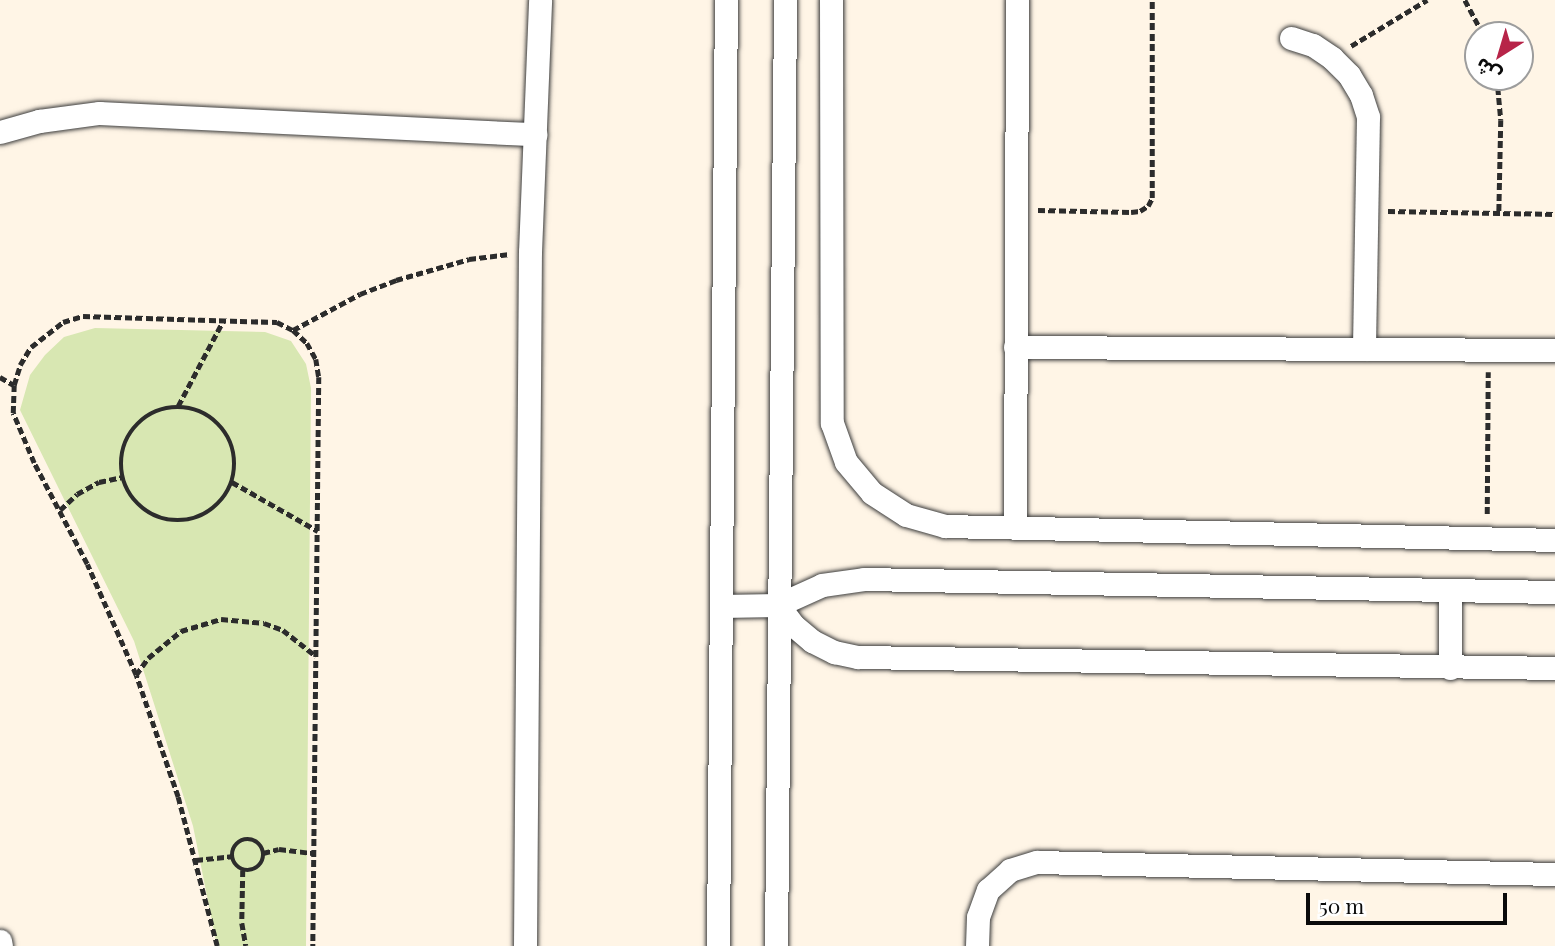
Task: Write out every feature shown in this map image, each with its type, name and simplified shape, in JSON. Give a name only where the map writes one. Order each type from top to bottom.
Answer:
[{"type":"street","points":[[525,946],[530,251],[540,0]]},
{"type":"street","points":[[718,946],[726,0]]},
{"type":"street","points":[[776,946],[785,0]]},
{"type":"street","points":[[831,0],[832,423],[846,462],[872,493],[906,516],[945,526],[1555,540]]},
{"type":"street","points":[[1015,528],[1017,0]]},
{"type":"street","points":[[1291,38],[1313,46],[1332,58],[1355,85],[1368,117],[1364,349]]},
{"type":"street","points":[[0,132],[39,121],[99,113],[535,134]]},
{"type":"street","points":[[1015,347],[1555,350]]},
{"type":"street","points":[[721,606],[778,605],[822,585],[864,579],[1555,592]]},
{"type":"street","points":[[1450,592],[1450,668]]},
{"type":"street","points":[[778,605],[793,625],[811,641],[834,652],[858,657],[1555,668]]},
{"type":"street","points":[[977,946],[978,917],[988,890],[1010,870],[1037,862],[1555,874]]},
{"type":"street","points":[[0,941],[1,946]]},
{"type":"path","points":[[1016,209],[1131,212],[1148,206],[1153,198],[1152,0]]},
{"type":"path","points":[[1332,58],[1427,0]]},
{"type":"path","points":[[1465,0],[1476,21]]},
{"type":"path","points":[[1498,91],[1501,120],[1499,213]]},
{"type":"path","points":[[1366,210],[1553,214]]},
{"type":"path","points":[[293,330],[360,294],[396,280],[469,258],[530,251]]},
{"type":"path","points":[[217,946],[178,797],[136,675],[60,510],[34,463],[13,413],[14,385],[20,365],[31,347],[63,322],[83,316],[277,322],[293,330],[307,343],[316,359],[319,377],[313,946]]},
{"type":"path","points":[[178,406],[223,321]]},
{"type":"path","points":[[1487,540],[1488,349]]},
{"type":"path","points":[[0,377],[14,385]]},
{"type":"path","points":[[178,406],[204,413],[224,430],[234,455],[232,482],[215,508],[194,519],[171,521],[142,509],[131,497],[122,477],[121,452],[135,425],[148,415],[178,406]]},
{"type":"path","points":[[60,510],[77,494],[99,482],[122,477]]},
{"type":"path","points":[[232,482],[318,531]]},
{"type":"path","points":[[136,675],[148,658],[181,631],[221,619],[243,619],[274,626],[302,642],[317,656]]},
{"type":"path","points":[[243,870],[249,871],[260,865],[263,853],[256,841],[243,839],[233,849],[232,856],[243,870],[242,923],[246,946]]},
{"type":"path","points":[[263,853],[279,849],[313,853]]},
{"type":"path","points":[[196,860],[232,856]]},
{"type":"green space","points":[[95,328],[265,332],[291,341],[306,364],[311,388],[306,946],[217,946],[193,826],[134,641],[20,410],[30,375],[45,355],[64,337]]}]
